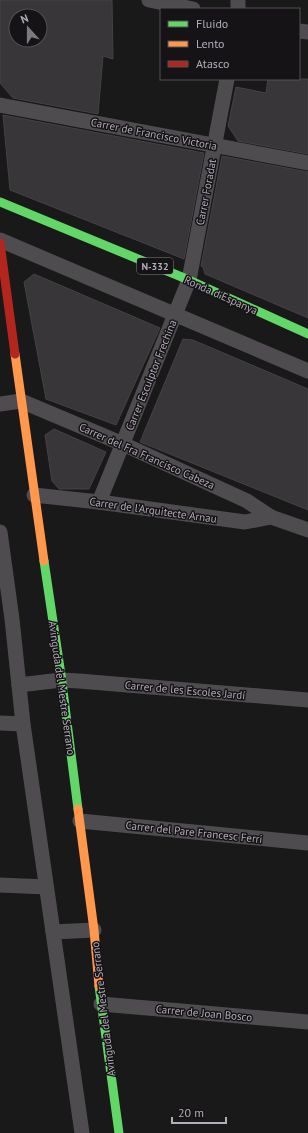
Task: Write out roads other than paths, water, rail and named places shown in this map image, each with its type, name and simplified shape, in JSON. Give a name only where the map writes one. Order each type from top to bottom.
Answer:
[{"type":"main road","name":"Ronda d'Espanya","points":[[0,202],[189,280],[308,334]]},
{"type":"main road","name":"Avinguda del Mestre Serrano","points":[[0,241],[20,401],[80,821],[94,930],[101,1004],[120,1133]]},
{"type":"street","points":[[149,0],[188,8]]},
{"type":"street","name":"Carrer Foradat","points":[[175,315],[189,280],[227,80]]},
{"type":"street","name":"Carrer de Francisco Victoria","points":[[0,105],[308,164]]},
{"type":"street","points":[[0,241],[308,372]]},
{"type":"street","name":"Carrer Esculptor Frechina","points":[[99,502],[175,315]]},
{"type":"street","points":[[0,404],[20,401]]},
{"type":"street","name":"Carrer del Fra Francisco Cabeza","points":[[20,401],[123,444],[247,501],[271,517],[308,530]]},
{"type":"street","name":"Carrer de l'Arquitecte Arnau","points":[[34,495],[99,502],[246,522],[271,517]]},
{"type":"street","points":[[0,532],[6,619],[19,685],[23,724],[82,1133]]},
{"type":"street","name":"Carrer de les Escoles Jardí","points":[[19,685],[61,680],[308,700]]},
{"type":"street","points":[[0,723],[23,724]]},
{"type":"street","name":"Carrer del Pare Francesc Ferri","points":[[80,821],[308,843]]},
{"type":"street","points":[[0,886],[46,887]]},
{"type":"street","points":[[53,932],[94,930]]},
{"type":"street","name":"Carrer de Joan Bosco","points":[[101,1004],[308,1022]]}]
